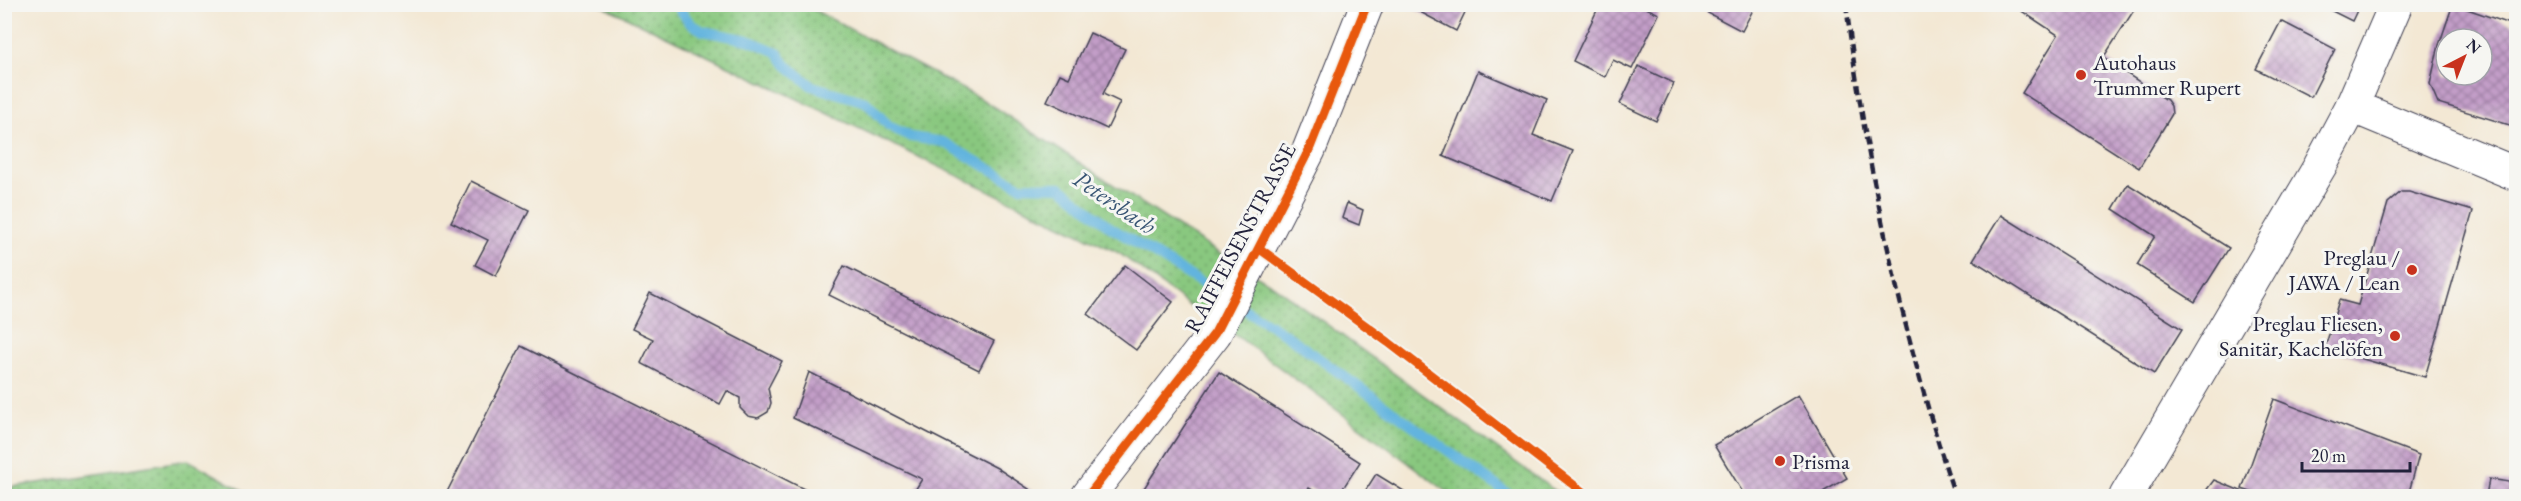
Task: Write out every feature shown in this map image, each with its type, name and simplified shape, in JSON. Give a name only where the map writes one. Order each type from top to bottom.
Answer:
[{"type":"main road","name":"RAIFFEISENSTRASSE","points":[[1088,496],[1215,333],[1252,265],[1309,150],[1367,4]]},
{"type":"main road","points":[[2126,496],[2320,166],[2352,106],[2396,4]]},
{"type":"main road","points":[[2352,106],[2517,174]]},
{"type":"green space","points":[[601,5],[805,5],[983,100],[1217,252],[1274,286],[1562,496],[1453,496],[1241,339],[1195,310],[1119,253]]},
{"type":"green space","points":[[188,460],[253,496],[5,496],[5,488]]},
{"type":"building","points":[[1405,4],[1469,4],[1456,31]]},
{"type":"building","points":[[1600,4],[1638,4],[1659,14],[1632,69],[1613,60],[1605,77],[1573,61]]},
{"type":"building","points":[[1705,4],[1756,4],[1742,31],[1702,10]]},
{"type":"building","name":"Autohaus Trummer Rupert","points":[[2011,4],[2138,4],[2103,58],[2167,100],[2171,106],[2172,114],[2139,168],[2022,93],[2058,35]]},
{"type":"building","points":[[2318,4],[2360,4],[2352,21]]},
{"type":"building","points":[[2453,4],[2516,26],[2516,127],[2438,103],[2430,84],[2434,67],[2434,87],[2494,87],[2494,27],[2445,27]]},
{"type":"building","points":[[2281,21],[2335,49],[2311,97],[2256,69]]},
{"type":"building","points":[[1090,33],[1125,49],[1103,94],[1120,102],[1107,129],[1047,101],[1060,74],[1069,78]]},
{"type":"building","points":[[1638,66],[1674,83],[1656,121],[1620,104]]},
{"type":"building","points":[[1478,71],[1547,100],[1533,135],[1573,151],[1552,201],[1443,156]]},
{"type":"building","points":[[471,181],[529,210],[496,276],[475,265],[488,240],[451,222]]},
{"type":"building","points":[[2128,184],[2229,248],[2195,302],[2137,265],[2155,236],[2113,209]]},
{"type":"building","name":"Preglau / JAWA / Lean","points":[[2401,192],[2409,192],[2473,211],[2425,377],[2325,348],[2339,300],[2358,305],[2388,203]]},
{"type":"building","points":[[1347,203],[1363,210],[1359,225],[1342,218]]},
{"type":"building","points":[[2001,215],[2182,329],[2154,374],[1973,260]]},
{"type":"building","points":[[1125,265],[1173,302],[1136,350],[1088,314]]},
{"type":"building","points":[[844,266],[994,341],[979,370],[829,295]]},
{"type":"building","points":[[650,293],[782,361],[768,388],[771,403],[768,412],[758,418],[748,416],[740,408],[740,398],[727,391],[720,404],[641,363],[653,339],[632,329]]},
{"type":"building","points":[[521,346],[814,494],[813,496],[445,496]]},
{"type":"building","points":[[809,372],[997,468],[1035,493],[1033,496],[922,496],[914,492],[922,479],[793,418]]},
{"type":"building","points":[[1219,372],[1360,462],[1338,496],[1323,496],[1309,488],[1304,496],[1139,496]]},
{"type":"building","name":"Prisma","points":[[1798,395],[1847,478],[1816,496],[1745,496],[1714,445]]},
{"type":"building","points":[[2274,399],[2419,455],[2408,496],[2262,496],[2242,489]]},
{"type":"building","points":[[1376,474],[1412,496],[1362,496]]},
{"type":"building","points":[[2489,479],[2516,483],[2516,496],[2486,496]]},
{"type":"building","points":[[2214,480],[2253,496],[2202,496]]},
{"type":"waterway","name":"Petersbach","points":[[676,4],[690,23],[703,31],[748,40],[777,52],[786,65],[812,86],[866,102],[889,126],[911,137],[943,142],[1020,186],[1061,187],[1110,227],[1285,334],[1511,496]]},
{"type":"railway","points":[[1846,4],[1865,129],[1889,253],[1919,375],[1955,496]]},
{"type":"cycle path","points":[[1088,496],[1215,333],[1309,150],[1367,4]]},
{"type":"cycle path","points":[[1260,249],[1388,342],[1588,496]]},
{"type":"place","name":"Autohaus Trummer Rupert","points":[[2081,75]]},
{"type":"place","name":"Preglau / JAWA / Lean","points":[[2412,270]]},
{"type":"place","name":"Preglau Fliesen, Sanitär, Kachelöfen","points":[[2395,336]]},
{"type":"place","name":"Prisma","points":[[1780,461]]}]
